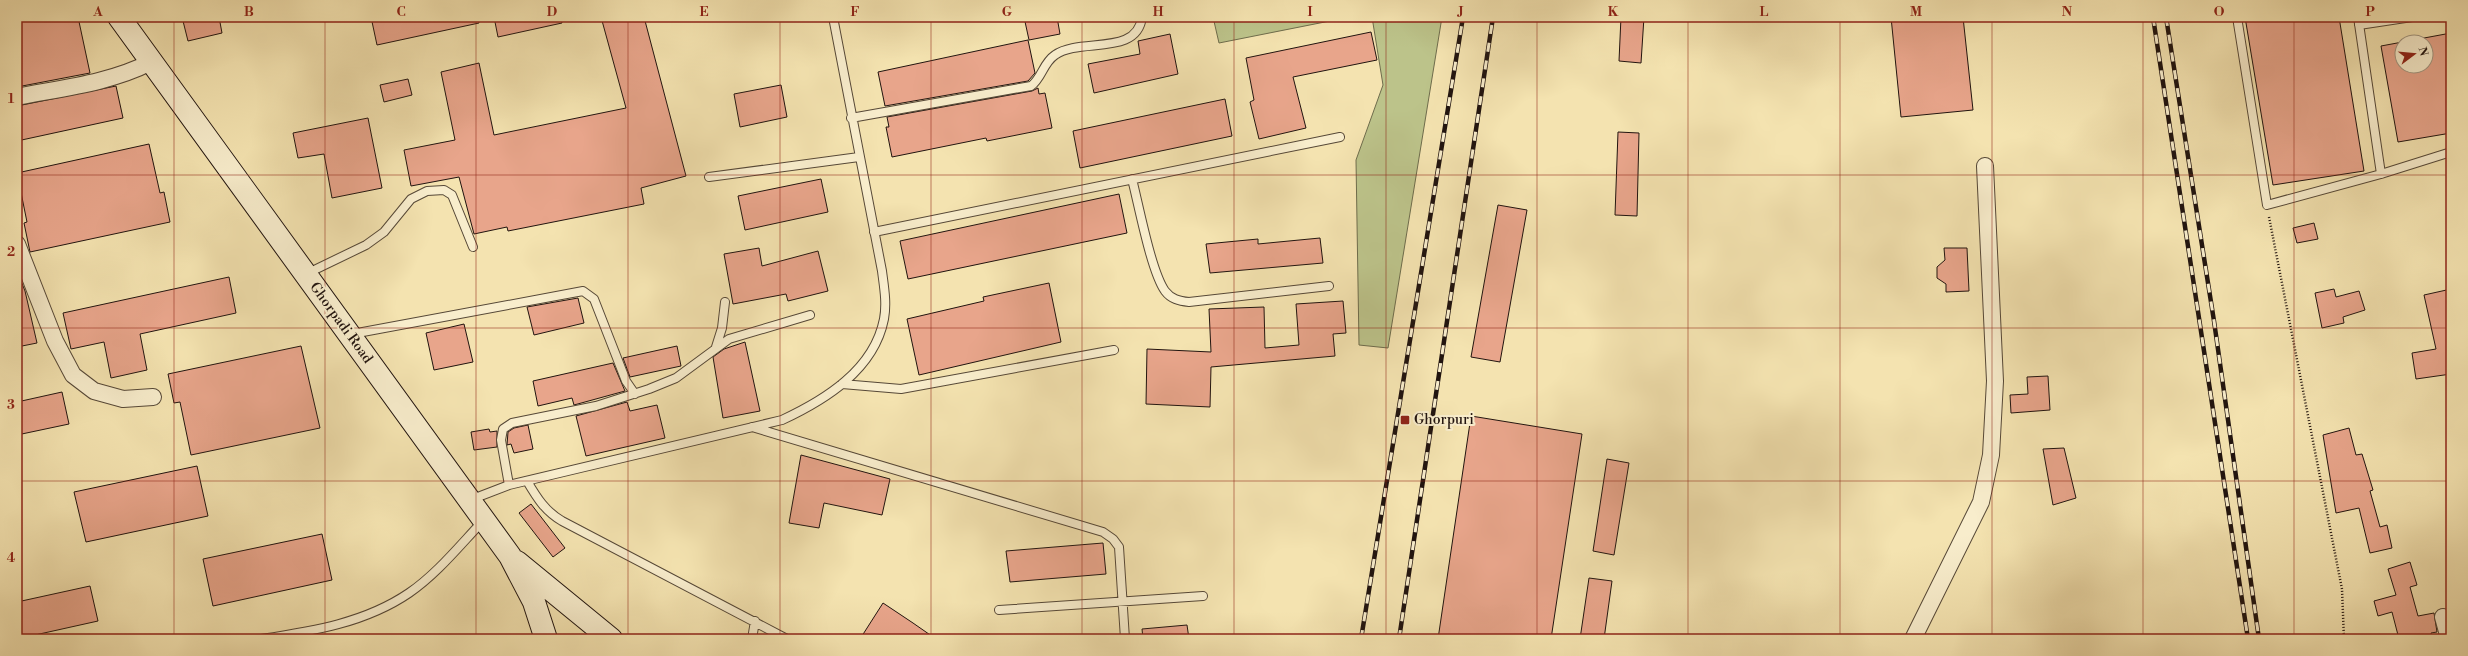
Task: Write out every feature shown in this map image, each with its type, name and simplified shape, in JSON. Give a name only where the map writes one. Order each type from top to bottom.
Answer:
[{"type":"main road","name":"Ghorpadi Road","points":[[119,17],[483,521],[510,556],[534,602],[546,639]]},
{"type":"main road","points":[[510,556],[611,639]]},
{"type":"street","points":[[17,97],[114,77],[132,72],[151,62]]},
{"type":"street","points":[[1913,639],[1980,502],[1991,455],[1995,381],[1985,166]]},
{"type":"street","points":[[17,244],[55,341],[73,375],[94,391],[123,399],[153,396]]},
{"type":"street","points":[[2443,617],[2449,639]]},
{"type":"lane","points":[[469,500],[509,485],[788,417],[842,384],[860,369],[879,338],[884,319],[884,286],[833,17]]},
{"type":"lane","points":[[851,118],[1031,86],[1039,80],[1045,65],[1055,55],[1074,47],[1127,40],[1136,33],[1142,17]]},
{"type":"lane","points":[[2237,17],[2267,205],[2381,174],[2451,152]]},
{"type":"lane","points":[[2381,174],[2358,21],[2412,17]]},
{"type":"lane","points":[[874,232],[1340,137]]},
{"type":"lane","points":[[709,177],[859,158]]},
{"type":"lane","points":[[1132,179],[1155,268],[1165,291],[1175,300],[1189,302],[1329,286]]},
{"type":"lane","points":[[306,274],[366,245],[384,232],[411,199],[427,191],[444,190],[452,195],[473,247]]},
{"type":"lane","points":[[349,334],[583,290],[594,299],[626,381],[635,394]]},
{"type":"lane","points":[[716,347],[722,328],[725,302]]},
{"type":"lane","points":[[509,485],[501,440],[503,429],[512,423],[596,406],[635,394],[676,378],[716,347],[744,333],[810,315]]},
{"type":"lane","points":[[842,384],[901,389],[1114,350]]},
{"type":"lane","points":[[752,426],[1103,532],[1113,539],[1119,547],[1125,639]]},
{"type":"lane","points":[[527,481],[540,503],[549,513],[787,639]]},
{"type":"lane","points":[[261,639],[325,628],[358,619],[389,605],[409,593],[430,576],[483,521]]},
{"type":"lane","points":[[999,610],[1203,596]]},
{"type":"lane","points":[[752,639],[755,621]]},
{"type":"path","points":[[2267,205],[2342,589],[2344,639]]},
{"type":"green space","points":[[1213,17],[1350,17],[1219,43]]},
{"type":"green space","points":[[1372,17],[1442,17],[1388,348],[1359,345],[1356,160],[1383,85]]},
{"type":"building","points":[[17,17],[53,17],[53,21],[78,17],[90,73],[17,87]]},
{"type":"building","points":[[182,17],[219,17],[222,33],[188,41]]},
{"type":"building","points":[[371,17],[479,17],[479,23],[377,45]]},
{"type":"building","points":[[494,17],[561,17],[562,23],[498,37]]},
{"type":"building","points":[[601,17],[644,17],[686,176],[641,188],[644,204],[508,231],[507,227],[474,234],[459,177],[411,186],[404,150],[455,140],[441,72],[479,63],[494,135],[626,108]]},
{"type":"building","points":[[1024,17],[1057,17],[1060,34],[1029,40]]},
{"type":"building","points":[[1621,17],[1644,17],[1641,63],[1619,61]]},
{"type":"building","points":[[1891,17],[1963,17],[1973,110],[1901,117]]},
{"type":"building","points":[[2245,17],[2339,17],[2364,171],[2273,185]]},
{"type":"building","points":[[1371,32],[1377,60],[1293,77],[1306,128],[1259,139],[1250,102],[1254,100],[1246,58]]},
{"type":"building","points":[[2451,33],[2451,133],[2398,142],[2381,46],[2394,44],[2394,74],[2434,74],[2434,36]]},
{"type":"building","points":[[1170,34],[1178,74],[1094,93],[1088,64],[1140,54],[1138,41]]},
{"type":"building","points":[[1028,40],[1035,73],[1028,81],[885,106],[878,72]]},
{"type":"building","points":[[408,79],[412,95],[384,102],[380,85]]},
{"type":"building","points":[[781,85],[787,117],[740,127],[734,94]]},
{"type":"building","points":[[116,86],[123,118],[17,141],[17,106]]},
{"type":"building","points":[[1038,88],[1039,94],[1045,93],[1052,128],[987,141],[986,138],[892,157],[886,127],[889,127],[887,117],[1032,91]]},
{"type":"building","points":[[1225,99],[1232,136],[1080,168],[1073,131]]},
{"type":"building","points":[[368,118],[382,188],[332,198],[324,154],[298,158],[293,133]]},
{"type":"building","points":[[1618,132],[1639,133],[1637,216],[1615,215]]},
{"type":"building","points":[[149,144],[160,193],[164,192],[170,222],[30,252],[24,223],[27,222],[17,173]]},
{"type":"building","points":[[821,179],[828,212],[745,230],[738,196]]},
{"type":"building","points":[[1119,194],[1127,233],[908,279],[900,241]]},
{"type":"building","points":[[1498,205],[1527,210],[1500,362],[1471,357]]},
{"type":"building","points":[[2314,223],[2318,239],[2297,243],[2293,228]]},
{"type":"building","points":[[1320,238],[1323,263],[1210,273],[1206,244],[1258,239],[1258,244]]},
{"type":"building","points":[[759,248],[762,266],[818,251],[828,291],[788,301],[786,294],[733,304],[724,254]]},
{"type":"building","points":[[1944,248],[1967,248],[1969,291],[1946,292],[1946,284],[1937,278],[1937,267],[1945,260]]},
{"type":"building","points":[[229,277],[236,313],[140,334],[147,370],[111,378],[104,342],[71,349],[63,313]]},
{"type":"building","points":[[17,281],[21,281],[25,291],[37,343],[17,347]]},
{"type":"building","points":[[1049,283],[1061,342],[919,375],[907,319],[984,301],[983,297]]},
{"type":"building","points":[[2334,289],[2336,297],[2359,291],[2365,310],[2343,317],[2344,323],[2322,328],[2315,293]]},
{"type":"building","points":[[2451,289],[2451,374],[2416,379],[2412,353],[2436,349],[2424,295]]},
{"type":"building","points":[[578,298],[584,323],[534,335],[527,307]]},
{"type":"building","points":[[1343,301],[1346,333],[1333,334],[1335,356],[1211,367],[1210,407],[1146,404],[1147,349],[1211,352],[1209,309],[1264,307],[1265,348],[1299,345],[1296,304]]},
{"type":"building","points":[[464,324],[473,362],[434,370],[426,333]]},
{"type":"building","points":[[745,342],[760,411],[723,418],[713,357],[724,349]]},
{"type":"building","points":[[301,346],[320,428],[191,455],[180,402],[174,403],[168,374]]},
{"type":"building","points":[[677,346],[681,366],[630,377],[623,358]]},
{"type":"building","points":[[613,363],[625,391],[574,405],[572,398],[538,406],[533,381]]},
{"type":"building","points":[[2048,376],[2050,410],[2011,413],[2010,395],[2028,394],[2027,377]]},
{"type":"building","points":[[62,392],[69,424],[17,435],[17,402]]},
{"type":"building","points":[[627,402],[630,411],[657,405],[665,438],[586,456],[576,416]]},
{"type":"building","points":[[1471,416],[1582,434],[1551,639],[1438,639]]},
{"type":"building","points":[[528,425],[533,449],[514,453],[511,444],[507,445],[508,432],[514,428]]},
{"type":"building","points":[[2349,428],[2356,455],[2362,454],[2373,490],[2370,491],[2380,527],[2387,525],[2392,548],[2370,553],[2359,508],[2336,513],[2323,435]]},
{"type":"building","points":[[489,429],[490,432],[497,431],[497,447],[474,450],[471,432]]},
{"type":"building","points":[[2064,448],[2076,498],[2053,505],[2043,449]]},
{"type":"building","points":[[801,455],[890,479],[882,515],[824,503],[819,528],[789,523]]},
{"type":"building","points":[[1607,459],[1629,463],[1614,555],[1593,551]]},
{"type":"building","points":[[197,466],[208,516],[86,542],[74,492]]},
{"type":"building","points":[[531,504],[565,548],[553,557],[519,513]]},
{"type":"building","points":[[322,534],[332,580],[213,606],[203,559]]},
{"type":"building","points":[[1103,543],[1106,574],[1010,582],[1006,551]]},
{"type":"building","points":[[2410,562],[2417,585],[2410,587],[2418,616],[2434,613],[2437,632],[2431,633],[2432,639],[2399,639],[2392,612],[2378,616],[2374,601],[2396,595],[2388,569]]},
{"type":"building","points":[[1589,578],[1612,581],[1604,639],[1580,639]]},
{"type":"building","points":[[90,586],[98,621],[17,639],[17,602]]},
{"type":"building","points":[[883,603],[913,623],[936,639],[860,639]]},
{"type":"building","points":[[1187,625],[1189,639],[1143,639],[1142,629]]},
{"type":"railway","points":[[1361,639],[1463,17]]},
{"type":"railway","points":[[1399,639],[1493,17]]},
{"type":"railway","points":[[2153,17],[2248,639]]},
{"type":"railway","points":[[2166,17],[2214,321],[2259,639]]},
{"type":"place","name":"Ghorpuri","points":[[1405,420]]}]
